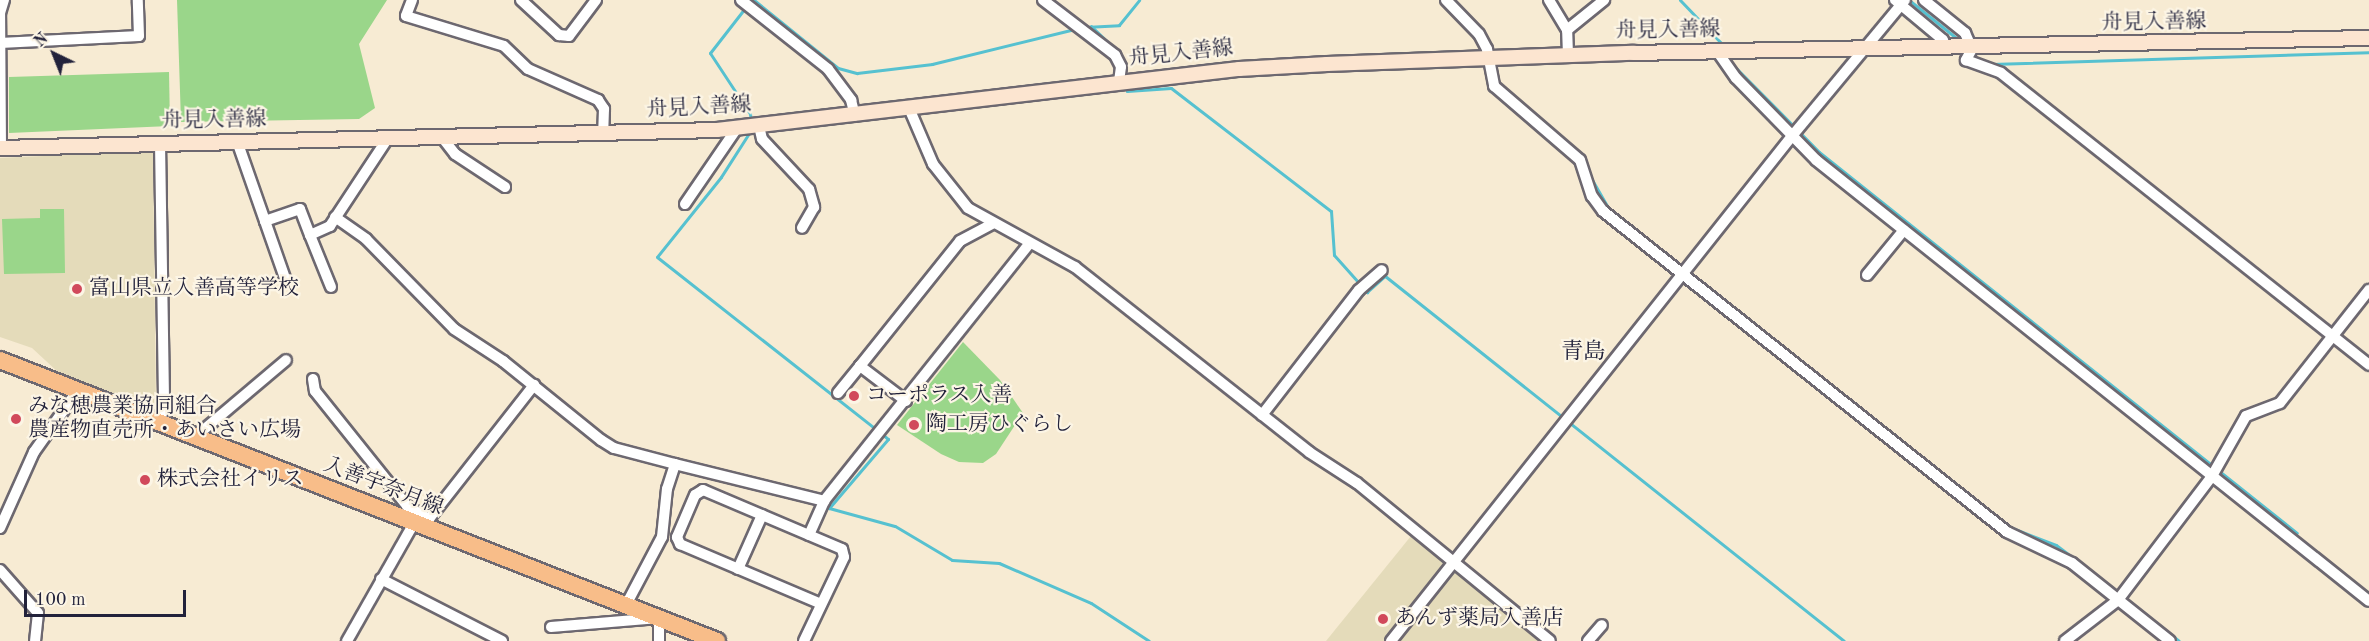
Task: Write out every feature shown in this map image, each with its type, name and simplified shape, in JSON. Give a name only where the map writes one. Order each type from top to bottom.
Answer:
[{"type":"main road","name":"舟見入善線","points":[[1,148],[738,128],[1250,68],[1717,51],[1972,49],[2369,38]]},
{"type":"main road","name":"入善宇奈月線","points":[[0,360],[422,523],[717,641]]},
{"type":"street","points":[[1,148],[0,43],[4,0]]},
{"type":"street","points":[[0,43],[139,36],[138,0]]},
{"type":"street","points":[[412,0],[406,16],[504,46],[528,69],[598,100],[604,109],[603,133]]},
{"type":"street","points":[[523,1],[559,35],[568,36],[596,0]]},
{"type":"street","points":[[741,0],[828,69],[851,100],[855,116]]},
{"type":"street","points":[[1043,0],[1115,56],[1121,67],[1119,82]]},
{"type":"street","points":[[1446,0],[1479,34],[1494,86],[1580,160],[1592,196],[1603,211],[2007,532],[2072,563],[2170,641]]},
{"type":"street","points":[[1549,0],[1567,30],[1568,55]]},
{"type":"street","points":[[1567,30],[1604,0]]},
{"type":"street","points":[[1924,0],[1965,33],[1972,49],[1966,60],[2001,73],[2369,365]]},
{"type":"street","points":[[1391,641],[1792,136],[1868,49],[1901,2],[1942,40],[1946,49]]},
{"type":"street","points":[[1717,51],[1736,78],[1815,160],[2369,601]]},
{"type":"street","points":[[909,108],[933,164],[945,182],[968,207],[992,224],[1070,264],[1262,415],[1357,483],[1550,641]]},
{"type":"street","points":[[759,126],[762,139],[809,189],[814,207],[802,228]]},
{"type":"street","points":[[685,204],[738,128]]},
{"type":"street","points":[[441,136],[455,154],[505,187]]},
{"type":"street","points":[[310,235],[330,226],[388,138]]},
{"type":"street","points":[[237,141],[285,278]]},
{"type":"street","points":[[160,143],[164,404],[160,423]]},
{"type":"street","points":[[265,221],[300,209],[331,286]]},
{"type":"street","points":[[335,217],[366,238],[454,329],[534,385],[614,448],[824,501]]},
{"type":"street","points":[[838,393],[960,241],[992,224]]},
{"type":"street","points":[[1867,275],[1904,230]]},
{"type":"street","points":[[809,535],[824,501],[1029,244]]},
{"type":"street","points":[[1262,415],[1359,290],[1382,270]]},
{"type":"street","points":[[2065,641],[2118,600],[2212,476],[2246,416],[2280,403],[2369,290]]},
{"type":"street","points":[[195,437],[286,360]]},
{"type":"street","points":[[860,366],[906,401]]},
{"type":"street","points":[[313,379],[315,391],[422,523]]},
{"type":"street","points":[[346,641],[381,579],[422,523],[534,385]]},
{"type":"street","points":[[0,528],[34,452],[78,390]]},
{"type":"street","points":[[626,605],[662,537],[667,489],[675,464]]},
{"type":"street","points":[[804,641],[819,603],[844,557],[842,549],[703,490],[695,495],[677,537],[680,544],[819,603]]},
{"type":"street","points":[[738,568],[762,515]]},
{"type":"street","points":[[0,570],[38,613],[35,641]]},
{"type":"street","points":[[381,579],[502,641]]},
{"type":"street","points":[[550,627],[659,618],[659,641]]},
{"type":"street","points":[[1588,641],[1602,625]]},
{"type":"shaded area","name":"富山県立入善高等学校","points":[[153,151],[156,411],[59,373],[32,348],[0,337],[0,158]]},
{"type":"shaded area","points":[[1411,536],[1541,641],[1326,641]]},
{"type":"green space","points":[[177,0],[387,0],[359,44],[375,108],[359,119],[181,122]]},
{"type":"green space","points":[[169,72],[170,126],[9,133],[9,77]]},
{"type":"green space","points":[[40,209],[64,209],[65,273],[4,274],[2,219],[40,218]]},
{"type":"green space","points":[[963,342],[1000,380],[1023,413],[996,454],[983,463],[959,462],[941,454],[897,425]]},
{"type":"waterway","points":[[754,0],[838,68],[857,73],[932,64],[1075,29]]},
{"type":"waterway","points":[[1085,27],[1119,25],[1139,0]]},
{"type":"waterway","points":[[1454,0],[1480,28]]},
{"type":"waterway","points":[[1680,0],[1724,46]]},
{"type":"waterway","points":[[1909,0],[1960,41]]},
{"type":"waterway","points":[[745,8],[710,53],[750,114],[751,121]]},
{"type":"waterway","points":[[1091,26],[1115,49]]},
{"type":"waterway","points":[[1484,33],[1494,54]]},
{"type":"waterway","points":[[1991,64],[2369,52]]},
{"type":"waterway","points":[[1733,65],[1819,152],[2297,533]]},
{"type":"waterway","points":[[1127,86],[1127,91],[1171,88],[1331,211],[1334,255],[1367,292],[1385,276],[1844,641]]},
{"type":"waterway","points":[[1548,126],[1581,155]]},
{"type":"waterway","points":[[751,130],[721,177],[657,257],[877,430]]},
{"type":"waterway","points":[[1591,178],[1610,211]]},
{"type":"waterway","points":[[1653,244],[1683,268]]},
{"type":"waterway","points":[[1728,304],[2012,528],[2056,545],[2076,560]]},
{"type":"waterway","points":[[882,434],[888,439],[829,508],[895,526],[952,560],[999,563],[1091,603],[1149,641]]},
{"type":"waterway","points":[[2108,585],[2119,593]]},
{"type":"waterway","points":[[2124,597],[2179,641]]},
{"type":"place","name":"富山県立入善高等学校","points":[[77,289]]},
{"type":"place","name":"コーポラス入善","points":[[854,396]]},
{"type":"place","name":"みな穂農業協同組合 農産物直売所・あいさい広場","points":[[16,419]]},
{"type":"place","name":"陶工房ひぐらし","points":[[914,425]]},
{"type":"place","name":"株式会社イリス","points":[[145,480]]},
{"type":"place","name":"あんず薬局入善店","points":[[1383,619]]},
{"type":"district","name":"青島","points":[[1583,353]]}]
